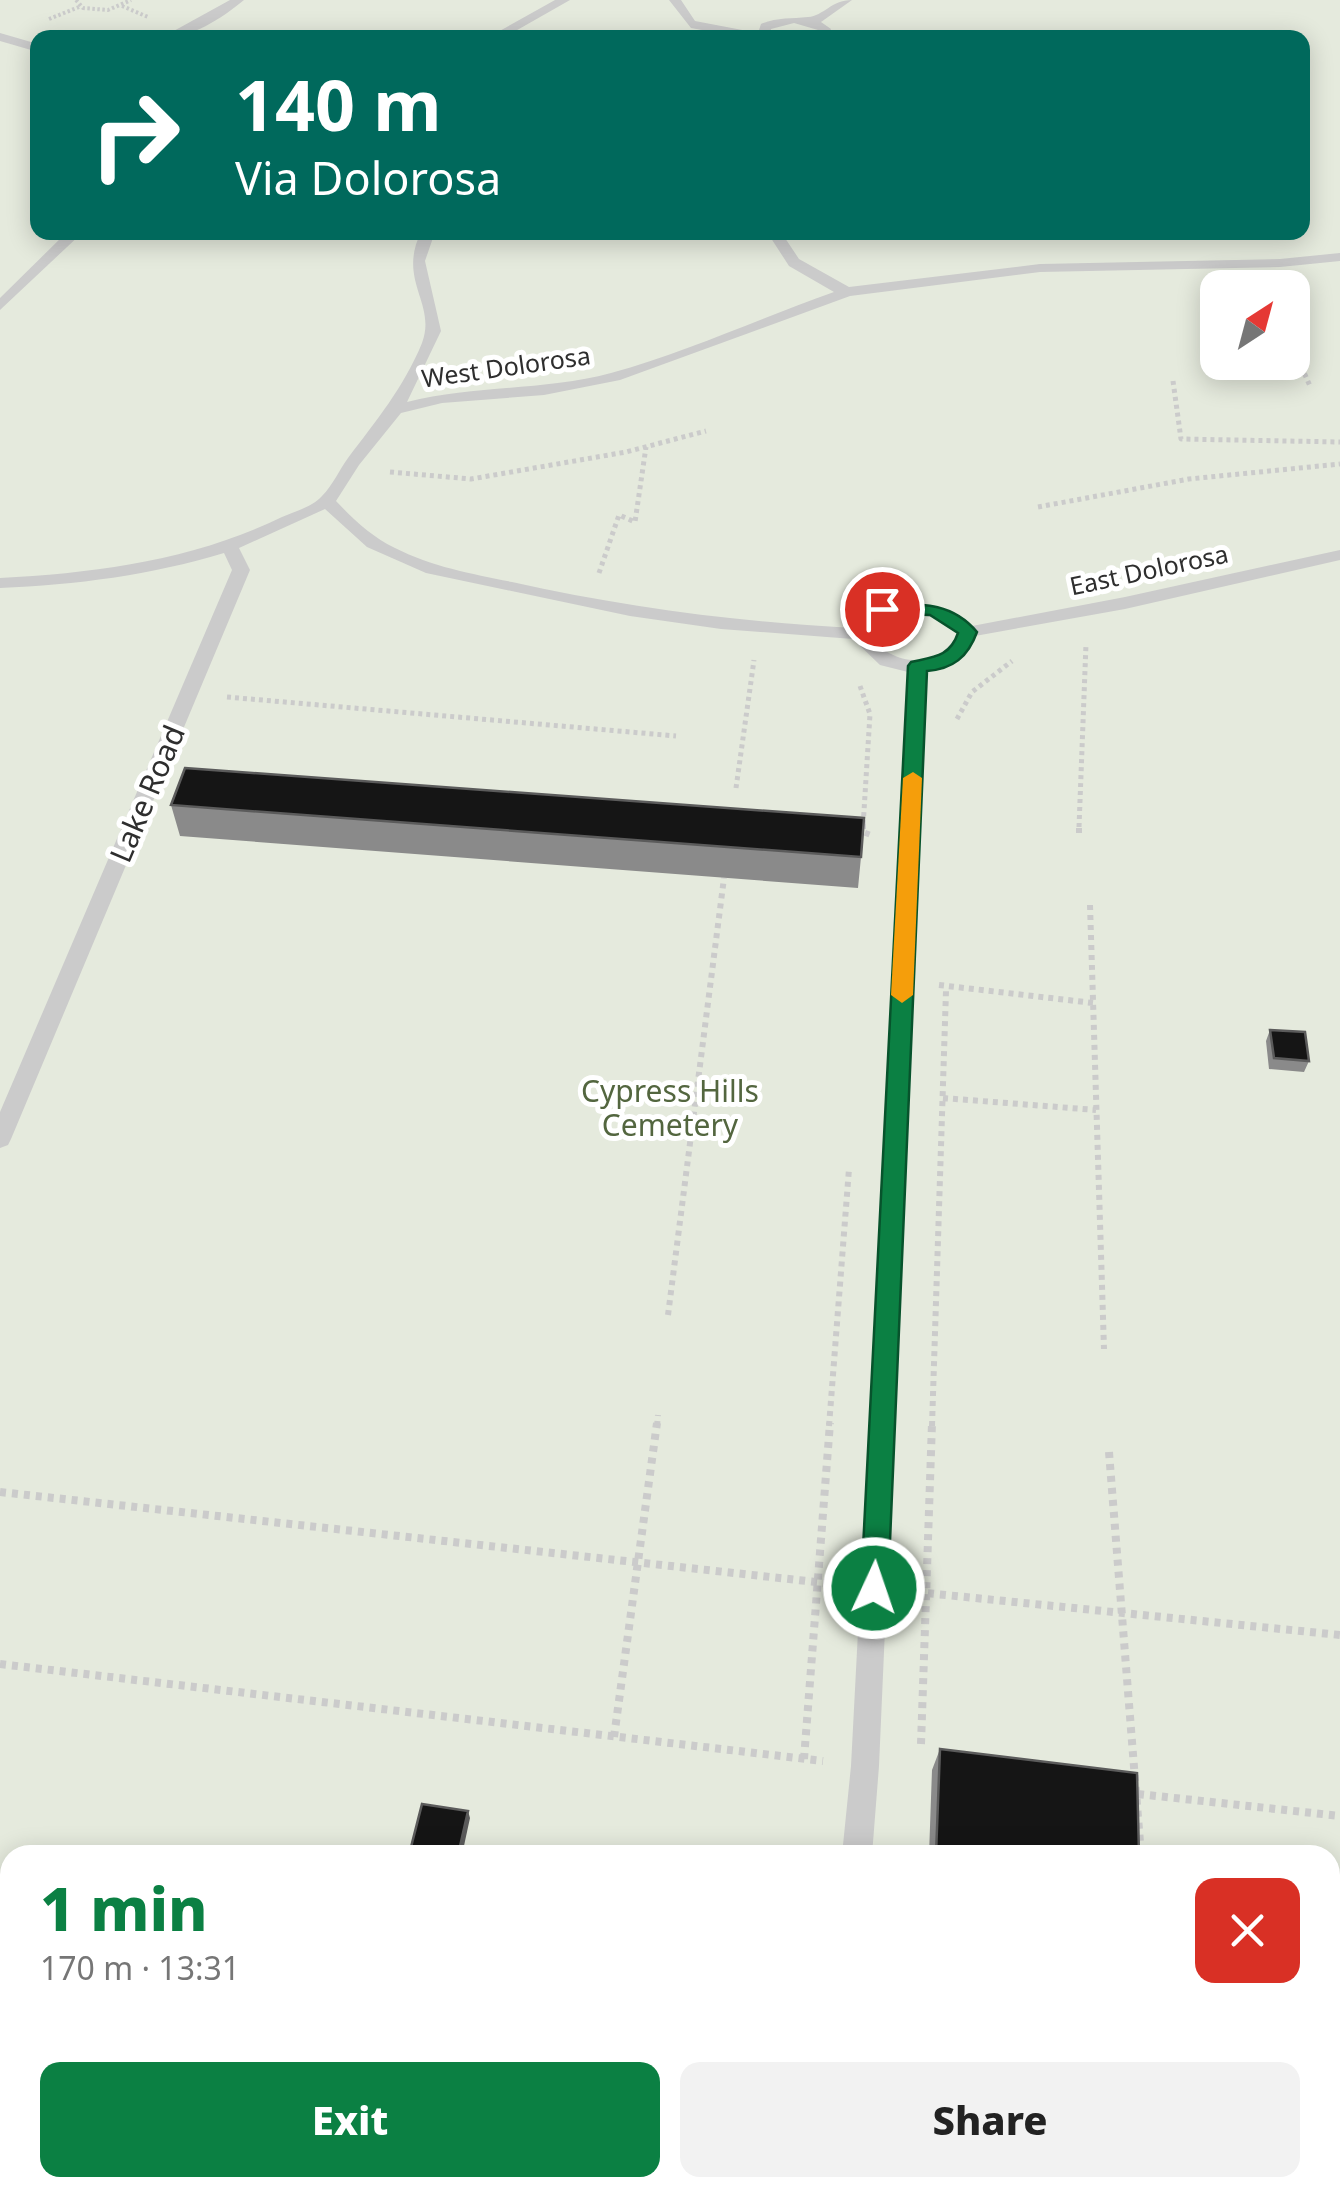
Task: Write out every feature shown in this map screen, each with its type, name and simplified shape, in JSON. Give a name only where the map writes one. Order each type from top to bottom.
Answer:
[{"type":"lane","points":[[186,30],[238,0]]},
{"type":"lane","points":[[508,30],[564,0]]},
{"type":"lane","points":[[675,0],[691,24],[728,30]]},
{"type":"lane","points":[[812,22],[846,0]]},
{"type":"lane","points":[[765,30],[772,23],[798,19],[825,30]]},
{"type":"lane","points":[[0,37],[30,46]]},
{"type":"lane","points":[[0,306],[68,240]]},
{"type":"lane","points":[[395,410],[433,332],[418,272],[418,249],[423,240]]},
{"type":"lane","points":[[776,240],[778,247],[806,273],[848,292]]},
{"type":"lane","name":"West Dolorosa","points":[[327,502],[348,468],[395,410],[442,398],[544,390],[614,377],[848,292],[1040,268],[1280,264],[1340,257]]},
{"type":"lane","points":[[0,583],[63,581],[230,546],[327,502],[375,544],[436,570],[588,604],[784,631],[858,634],[874,653],[890,661],[918,666],[940,664],[962,650],[968,632],[954,619],[932,610],[904,606],[882,609],[866,618],[858,634]]},
{"type":"lane","name":"Lake Road","points":[[0,1140],[242,570],[230,546]]},
{"type":"lane","name":"East Dolorosa","points":[[968,632],[1340,556]]},
{"type":"lane","points":[[859,1845],[866,1766],[918,666]]},
{"type":"path","points":[[76,0],[80,7]]},
{"type":"path","points":[[47,20],[80,7],[109,10],[131,0]]},
{"type":"path","points":[[1307,380],[1310,386]]},
{"type":"path","points":[[1174,381],[1180,439],[1340,442]]},
{"type":"path","points":[[348,468],[471,479],[646,447],[706,431]]},
{"type":"path","points":[[588,604],[619,516],[635,522],[646,447]]},
{"type":"path","points":[[1038,508],[1189,479],[1340,464]]},
{"type":"path","points":[[1079,833],[1087,610]]},
{"type":"path","points":[[736,788],[756,645]]},
{"type":"path","points":[[955,725],[962,702],[982,680],[1027,650]]},
{"type":"path","points":[[856,674],[870,714],[863,832],[875,837]]},
{"type":"path","points":[[190,694],[676,736]]},
{"type":"path","points":[[668,1315],[724,878]]},
{"type":"path","points":[[1090,905],[1104,1349]]},
{"type":"path","points":[[921,1744],[947,968]]},
{"type":"path","points":[[903,981],[1093,1003]]},
{"type":"path","points":[[897,1094],[1096,1110]]},
{"type":"path","points":[[804,1758],[850,1151]]},
{"type":"path","points":[[614,1737],[658,1415]]},
{"type":"path","points":[[1110,1452],[1141,1845]]},
{"type":"path","points":[[0,1492],[926,1594],[1340,1634]]},
{"type":"path","points":[[0,1664],[866,1766]]},
{"type":"path","points":[[1138,1794],[1340,1816]]},
{"type":"green space","name":"Cypress Hills Cemetery","points":[[0,0],[1340,0],[1340,1845],[0,1845]]},
{"type":"building","points":[[185,768],[864,818],[861,857],[171,805]]},
{"type":"building","points":[[1270,1030],[1305,1032],[1309,1061],[1274,1058]]},
{"type":"building","points":[[940,1749],[1137,1773],[1139,1845],[936,1845]]},
{"type":"building","points":[[422,1804],[468,1811],[460,1845],[412,1845]]},
{"type":"slow traffic","points":[[902,995],[913,778]]},
{"type":"route","points":[[874,1588],[918,666],[940,664],[962,650],[968,632],[954,619],[932,610],[904,606],[882,609]]}]
